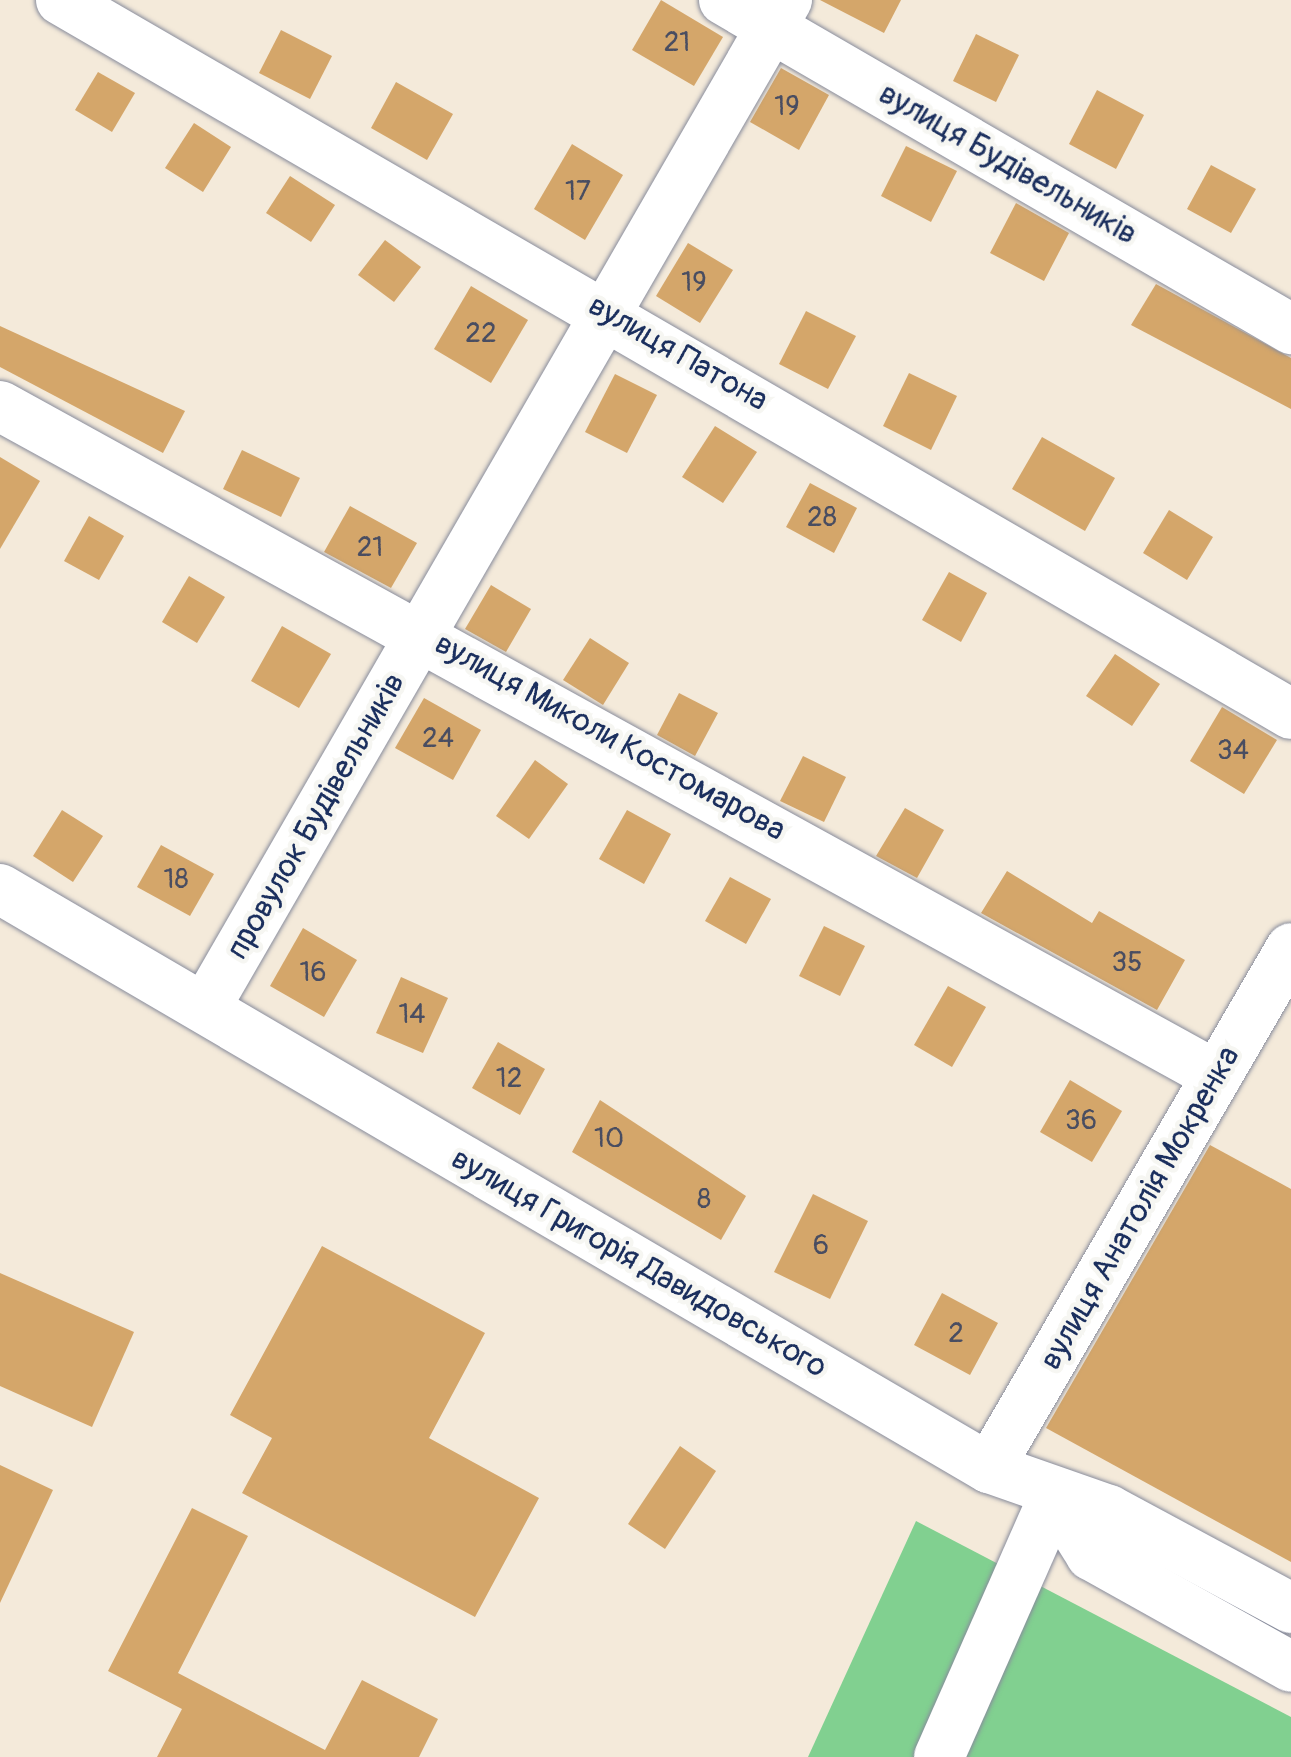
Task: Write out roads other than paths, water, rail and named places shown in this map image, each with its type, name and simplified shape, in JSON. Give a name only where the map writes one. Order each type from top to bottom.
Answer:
[{"type":"street","name":"вулиця Патона","points":[[61,0],[608,311],[1291,714]]},
{"type":"street","name":"вулиця Будівельників","points":[[724,0],[780,14],[1291,329]]},
{"type":"street","name":"провулок Будівельників","points":[[205,1008],[780,14]]},
{"type":"street","name":"вулиця Миколи Костомарова","points":[[0,406],[422,632],[1216,1076]]},
{"type":"street","name":"вулиця Григорія Давидовського","points":[[0,889],[989,1468],[1054,1496],[1109,1510],[1291,1608]]},
{"type":"street","name":"вулиця Анатолія Мокренка","points":[[989,1468],[1291,948]]},
{"type":"street","points":[[1054,1496],[1091,1555],[1291,1667]]},
{"type":"street","points":[[938,1757],[1054,1496]]}]
